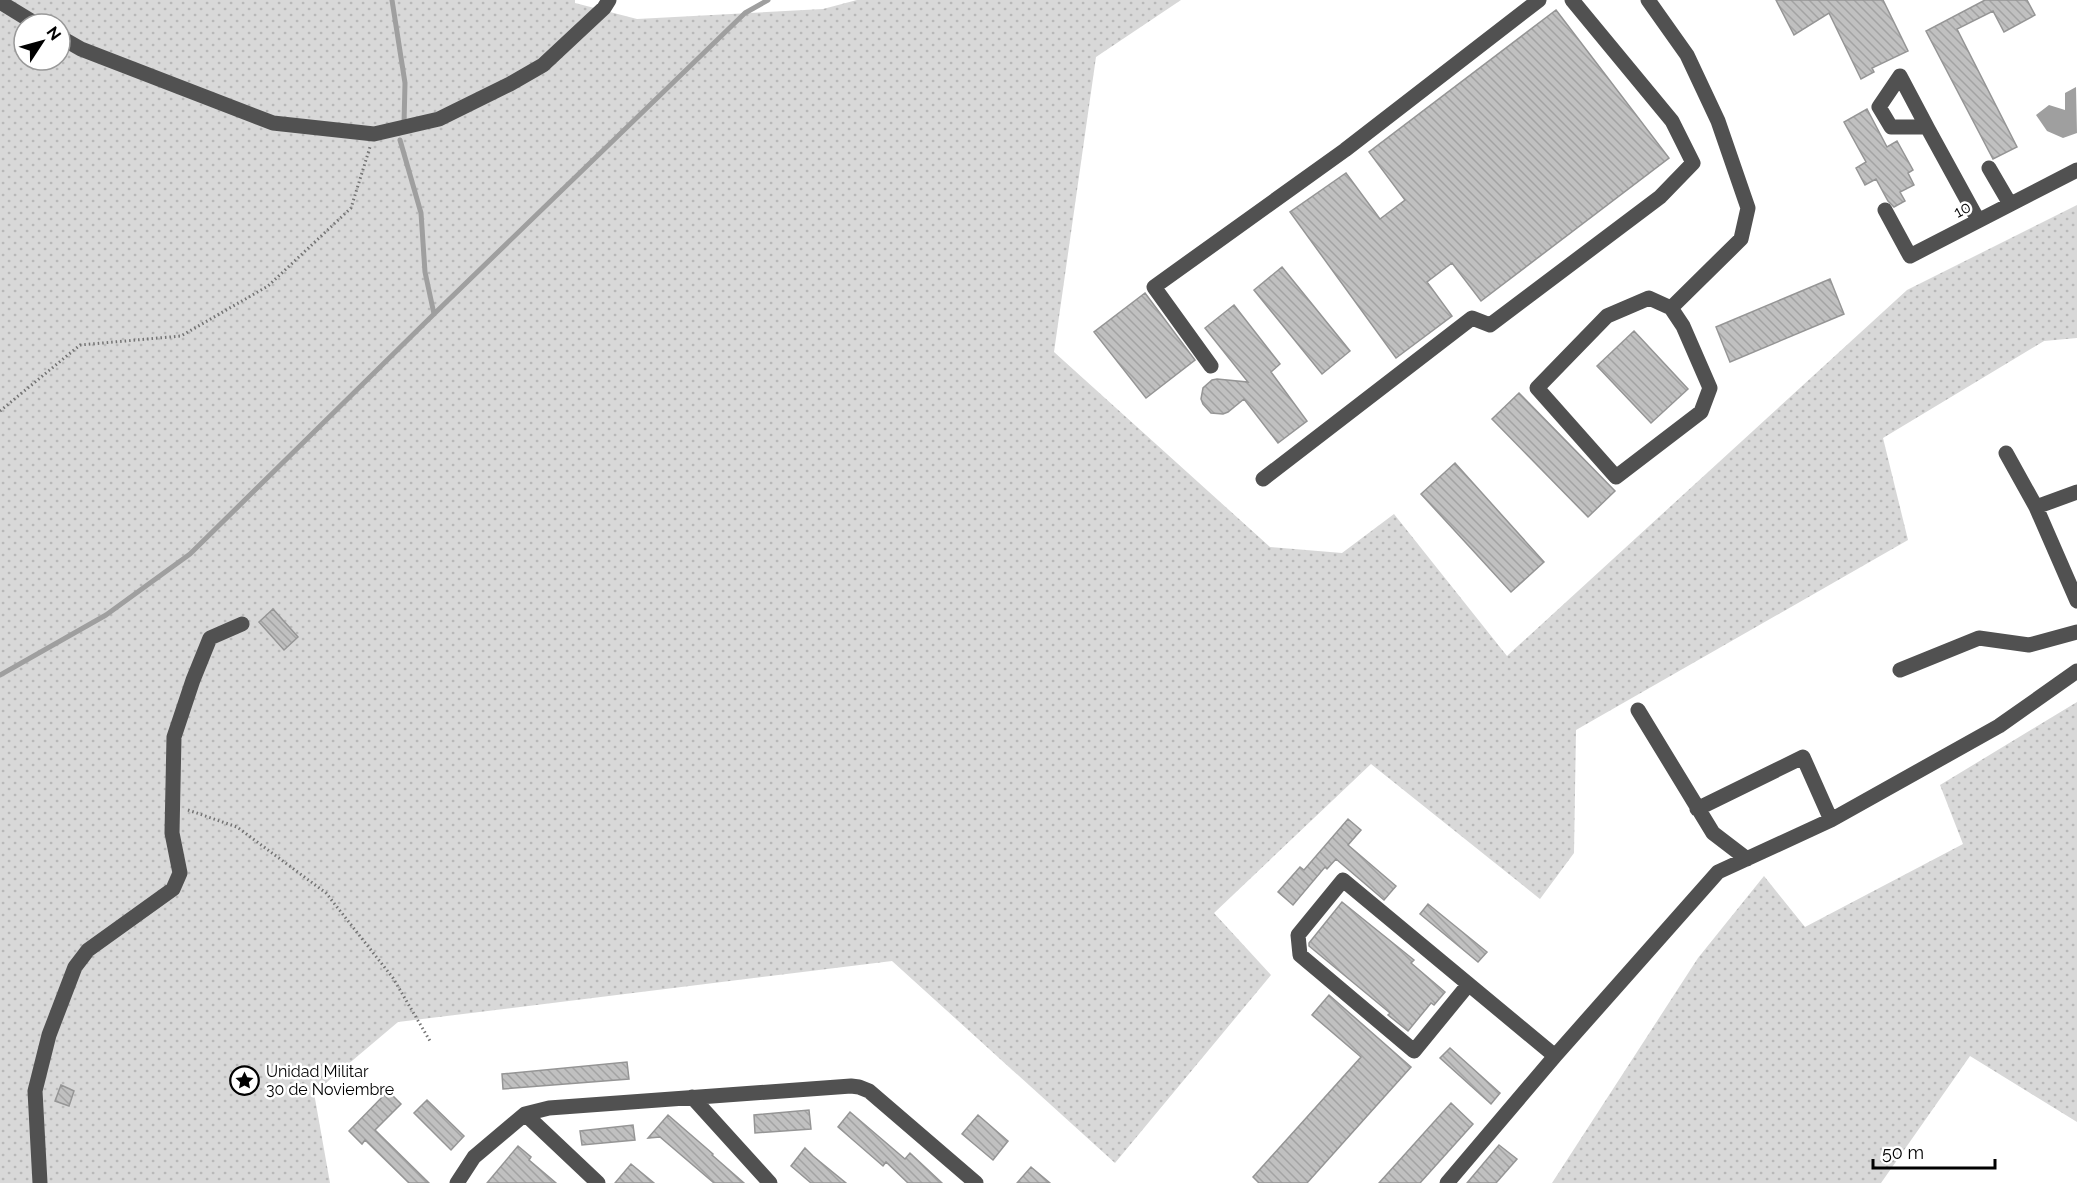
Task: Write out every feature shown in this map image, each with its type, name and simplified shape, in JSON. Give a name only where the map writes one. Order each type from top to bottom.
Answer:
[{"type":"street","points":[[72,44],[273,123],[374,134],[440,120],[510,84],[543,65],[604,8],[609,0]]},
{"type":"street","points":[[1211,366],[1154,287],[1345,150],[1539,0]]},
{"type":"street","points":[[1263,479],[1472,318],[1490,325],[1660,197],[1693,163],[1672,121],[1572,0]]},
{"type":"street","points":[[1648,0],[1687,55],[1718,121],[1749,208],[1740,239],[1671,308]]},
{"type":"street","points":[[0,2],[17,12]]},
{"type":"street","points":[[1927,127],[1978,220]]},
{"type":"street","points":[[1989,168],[2010,204]]},
{"type":"street","name":"10","points":[[1885,210],[1910,256],[2077,170]]},
{"type":"street","points":[[1649,298],[1671,308],[1683,326],[1710,388],[1701,412],[1616,477],[1537,388],[1607,316],[1649,298]]},
{"type":"street","points":[[2006,453],[2036,507],[2077,601]]},
{"type":"street","points":[[2036,507],[2077,492]]},
{"type":"street","points":[[40,1183],[35,1091],[49,1035],[75,967],[88,950],[173,889],[180,873],[172,833],[174,737],[210,638],[242,624]]},
{"type":"street","points":[[1900,670],[1979,638],[2029,645],[2077,632]]},
{"type":"street","points":[[1447,1183],[1555,1056],[1718,872],[1831,820],[1999,726],[2077,671]]},
{"type":"street","points":[[1638,710],[1713,833],[1747,860]]},
{"type":"street","points":[[1698,809],[1803,757],[1831,820]]},
{"type":"street","points":[[1468,985],[1414,1051],[1300,955],[1298,935],[1343,879],[1555,1056]]},
{"type":"street","points":[[457,1183],[474,1157],[525,1114],[549,1108],[851,1086],[868,1091],[976,1183]]},
{"type":"street","points":[[692,1097],[770,1183]]},
{"type":"street","points":[[525,1114],[598,1183]]},
{"type":"path","points":[[0,411],[80,345],[182,336],[268,286],[351,208],[374,134]]},
{"type":"path","points":[[172,804],[237,827],[326,893],[393,978],[430,1041]]},
{"type":"shaded area","points":[[0,0],[575,0],[575,3],[637,19],[823,9],[857,0],[1181,0],[1096,57],[1054,352],[1270,547],[1342,553],[1394,514],[1507,656],[1907,290],[2077,205],[2077,338],[2044,341],[1883,438],[1908,540],[1576,730],[1574,853],[1540,899],[1371,764],[1214,913],[1271,975],[1115,1163],[892,961],[398,1022],[314,1093],[330,1183],[0,1183]]},
{"type":"shaded area","points":[[2076,87],[2077,133],[2063,138],[2047,131],[2036,115],[2049,105],[2065,110],[2065,93]]},
{"type":"shaded area","points":[[2077,702],[2077,1122],[1970,1056],[1881,1183],[1552,1183],[1698,958],[1764,876],[1805,927],[1963,844],[1940,785]]},
{"type":"building","points":[[1776,0],[1883,0],[1908,51],[1872,68],[1874,72],[1861,79],[1829,13],[1794,35]]},
{"type":"building","points":[[1985,0],[2027,0],[2035,15],[2004,32],[1993,11],[1957,29],[2017,147],[1993,159],[1926,31]]},
{"type":"building","points":[[1556,10],[1669,158],[1481,301],[1452,263],[1427,282],[1452,316],[1396,358],[1290,212],[1346,173],[1380,219],[1405,200],[1369,152]]},
{"type":"building","points":[[1867,109],[1887,147],[1897,141],[1913,170],[1908,173],[1914,185],[1900,192],[1905,201],[1894,207],[1888,201],[1876,179],[1865,185],[1856,168],[1866,162],[1844,122]]},
{"type":"building","points":[[1282,267],[1350,351],[1322,374],[1254,290]]},
{"type":"building","points":[[1830,279],[1844,314],[1730,362],[1716,327]]},
{"type":"building","points":[[1145,293],[1195,360],[1146,398],[1094,332]]},
{"type":"building","points":[[1234,305],[1280,364],[1271,372],[1307,421],[1278,443],[1244,399],[1223,414],[1211,413],[1201,399],[1203,388],[1212,380],[1248,382],[1205,328]]},
{"type":"building","points":[[1634,331],[1688,389],[1651,423],[1597,366]]},
{"type":"building","points":[[1519,393],[1615,491],[1588,517],[1492,419]]},
{"type":"building","points":[[1455,463],[1544,562],[1511,592],[1421,494]]},
{"type":"building","points":[[273,609],[298,637],[284,650],[259,622]]},
{"type":"building","points":[[1348,819],[1361,830],[1348,845],[1396,886],[1384,900],[1336,859],[1327,869],[1325,867],[1293,905],[1278,892],[1300,867],[1304,870]]},
{"type":"building","points":[[1342,902],[1414,960],[1411,963],[1445,992],[1434,1005],[1431,1003],[1408,1031],[1388,1015],[1390,1013],[1309,946],[1309,943]]},
{"type":"building","points":[[1428,904],[1487,952],[1478,962],[1420,914]]},
{"type":"building","points":[[1329,995],[1411,1067],[1307,1183],[1259,1183],[1253,1177],[1361,1057],[1312,1015]]},
{"type":"building","points":[[1450,1048],[1500,1093],[1491,1104],[1440,1058]]},
{"type":"building","points":[[627,1062],[629,1079],[503,1089],[502,1074]]},
{"type":"building","points":[[61,1085],[74,1091],[69,1106],[55,1101]]},
{"type":"building","points":[[388,1091],[401,1104],[375,1130],[429,1183],[409,1183],[365,1140],[362,1144],[349,1131]]},
{"type":"building","points":[[427,1100],[464,1136],[451,1150],[414,1113]]},
{"type":"building","points":[[1451,1103],[1473,1124],[1420,1183],[1379,1183]]},
{"type":"building","points":[[809,1110],[811,1129],[755,1133],[754,1115]]},
{"type":"building","points":[[850,1112],[905,1159],[910,1153],[942,1183],[908,1183],[886,1162],[883,1166],[838,1127]]},
{"type":"building","points":[[668,1115],[744,1183],[714,1183],[660,1137],[648,1138]]},
{"type":"building","points":[[978,1115],[1008,1141],[993,1160],[962,1134]]},
{"type":"building","points":[[633,1125],[635,1140],[582,1145],[580,1131]]},
{"type":"building","points":[[1499,1145],[1517,1159],[1496,1183],[1467,1183]]},
{"type":"building","points":[[518,1146],[531,1157],[529,1160],[556,1183],[487,1183]]},
{"type":"building","points":[[805,1148],[846,1183],[811,1183],[791,1166]]},
{"type":"building","points":[[631,1164],[654,1183],[615,1183]]},
{"type":"building","points":[[1031,1167],[1050,1183],[1017,1183]]},
{"type":"waterway","points":[[392,0],[405,83],[404,124]]},
{"type":"waterway","points":[[0,675],[106,615],[190,554],[745,13],[768,0]]},
{"type":"waterway","points":[[400,140],[421,213],[425,272],[434,314]]},
{"type":"place","name":"Unidad Militar 30 de Noviembre","points":[[245,1080]]}]
